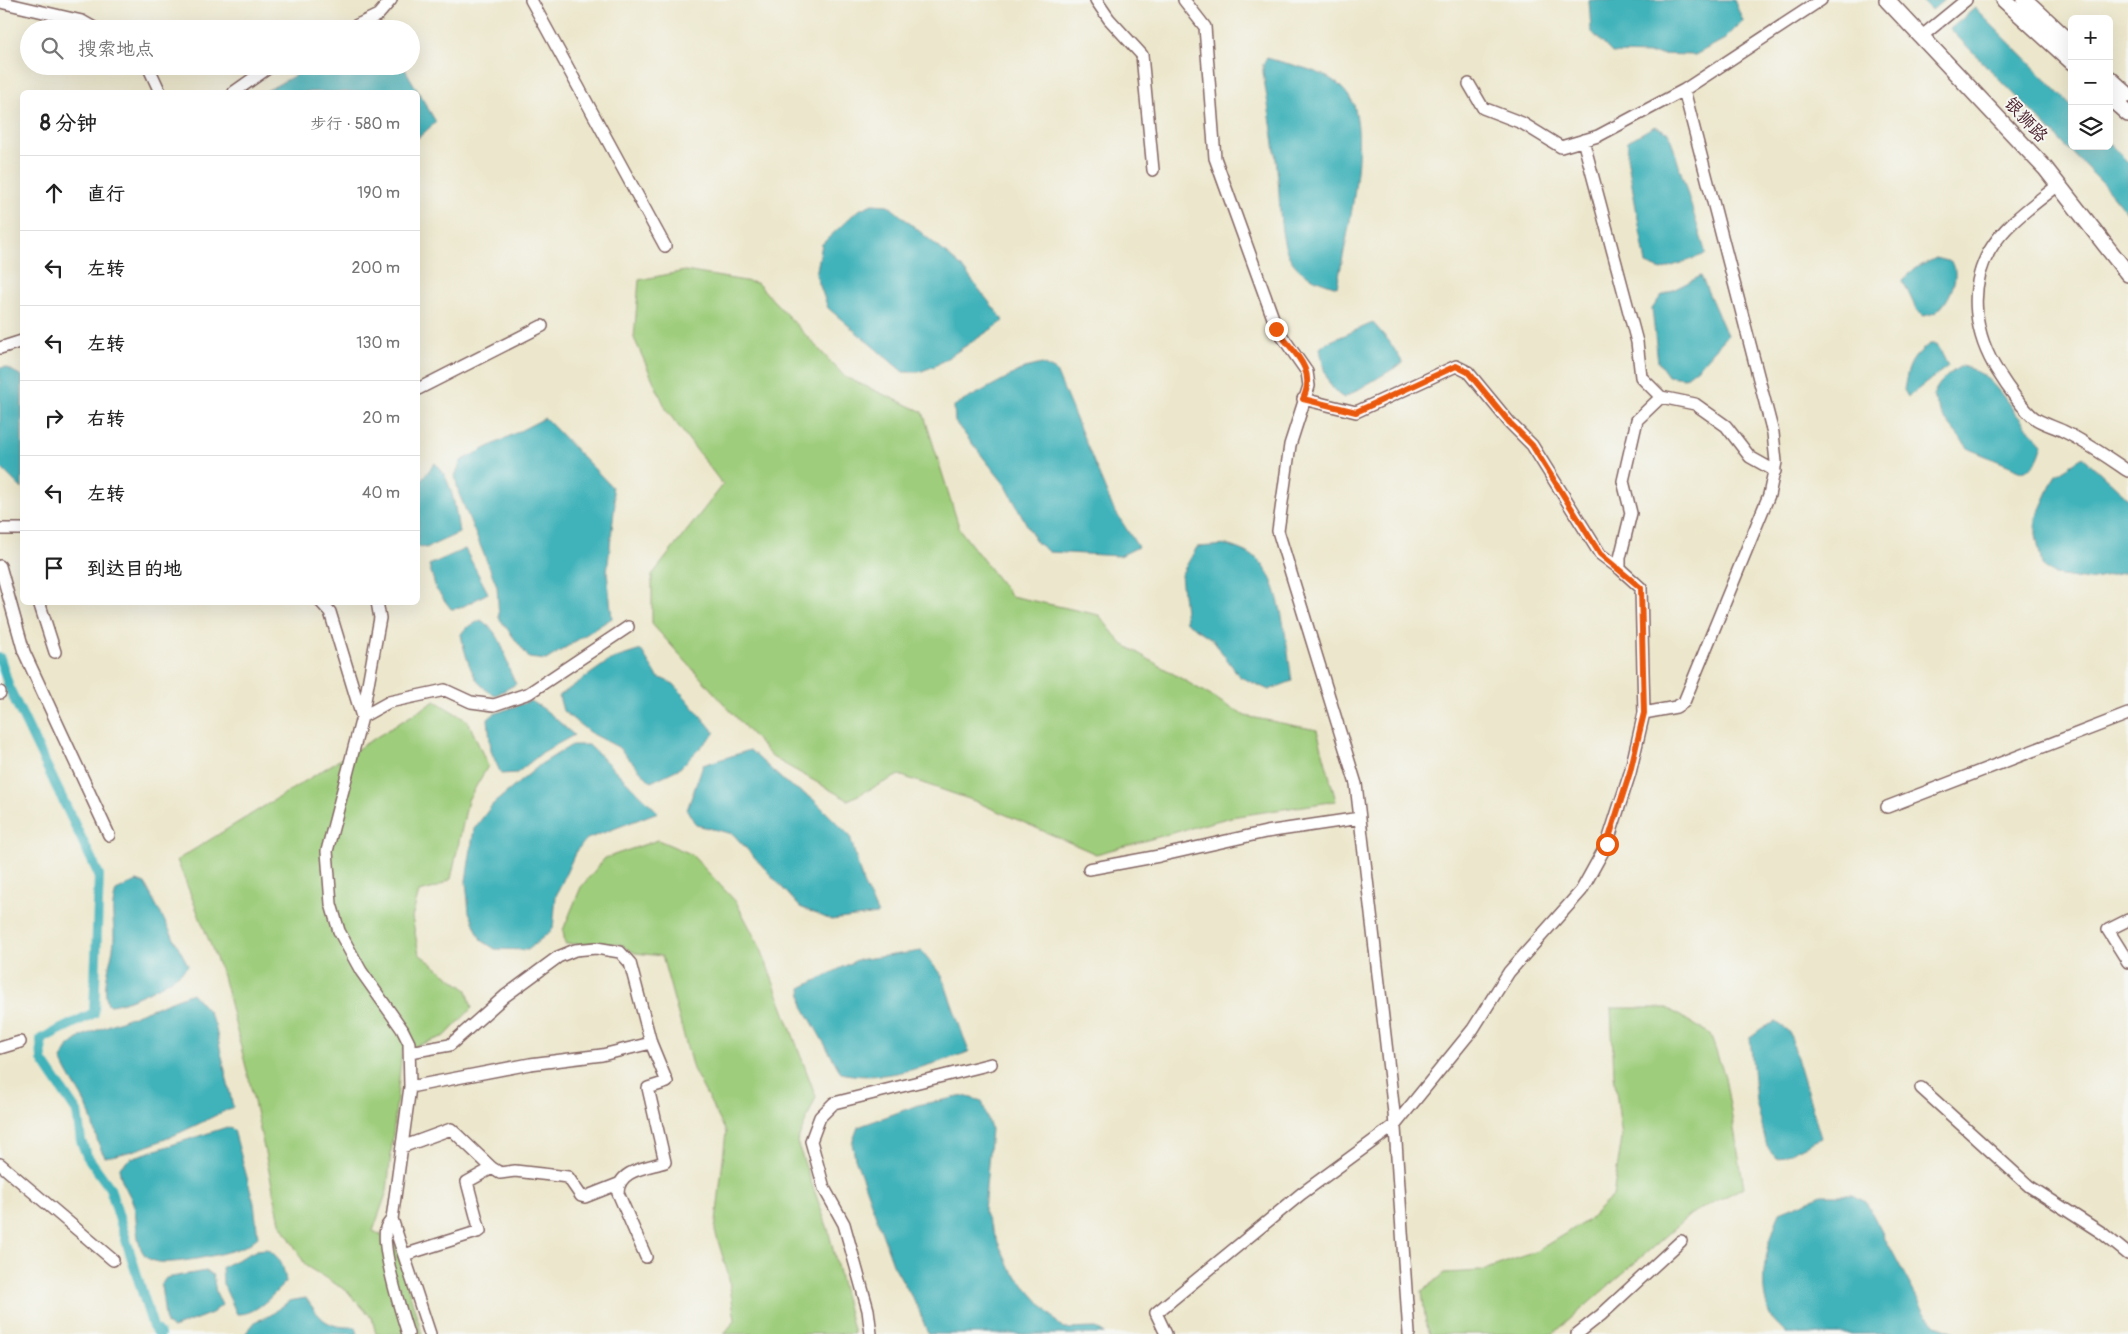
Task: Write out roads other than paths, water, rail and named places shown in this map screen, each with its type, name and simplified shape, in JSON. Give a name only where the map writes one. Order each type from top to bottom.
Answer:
[{"type":"main road","name":"银狮路","points":[[1887,0],[2045,168],[2128,274]]},
{"type":"main road","points":[[2004,0],[2070,60]]},
{"type":"main road","points":[[2025,0],[2068,40]]},
{"type":"main road","points":[[2113,82],[2128,95]]},
{"type":"main road","points":[[2113,101],[2128,114]]},
{"type":"street","points":[[368,20],[378,15],[391,0]]},
{"type":"street","points":[[531,0],[665,246]]},
{"type":"street","points":[[1096,0],[1109,19],[1142,55],[1153,170]]},
{"type":"street","points":[[1184,0],[1204,27],[1216,158],[1276,329],[1308,372],[1309,386],[1303,399],[1290,444],[1278,531],[1356,784],[1395,1125],[1408,1334]]},
{"type":"street","points":[[1469,84],[1483,108],[1522,123],[1561,147],[1598,136],[1684,90],[1821,0]]},
{"type":"street","points":[[1922,36],[1966,0]]},
{"type":"street","points":[[0,2],[78,20]]},
{"type":"street","points":[[152,75],[159,90]]},
{"type":"street","points":[[237,90],[258,75]]},
{"type":"street","points":[[1644,713],[1676,707],[1684,702],[1769,495],[1776,462],[1773,433],[1684,90]]},
{"type":"street","points":[[1584,140],[1637,342],[1641,376],[1661,396],[1695,404],[1726,426],[1750,457],[1774,471]]},
{"type":"street","points":[[2058,185],[2006,229],[1990,250],[1980,274],[1976,299],[1978,325],[1985,352],[2004,382],[2034,419],[2064,432],[2128,471]]},
{"type":"street","points":[[420,387],[542,326]]},
{"type":"street","points":[[0,348],[20,342]]},
{"type":"street","points":[[1166,1334],[1156,1314],[1301,1194],[1395,1125],[1473,1029],[1510,972],[1582,891],[1607,844],[1630,772],[1644,713],[1641,588],[1600,554],[1532,445],[1510,423],[1468,372],[1456,366],[1356,412],[1303,399]]},
{"type":"street","points":[[1620,570],[1620,558],[1631,513],[1624,480],[1637,420],[1661,396]]},
{"type":"street","points":[[0,529],[20,530]]},
{"type":"street","points":[[0,566],[24,652],[109,835]]},
{"type":"street","points":[[40,605],[54,652]]},
{"type":"street","points":[[323,605],[330,612],[362,717]]},
{"type":"street","points":[[378,605],[380,618],[362,717],[327,851],[331,904],[343,939],[360,970],[402,1029],[410,1052],[410,1087],[402,1146],[392,1219],[386,1228],[387,1250],[399,1308],[408,1334]]},
{"type":"street","points":[[362,717],[389,702],[445,690],[471,702],[494,705],[529,694],[628,627]]},
{"type":"street","points":[[1887,807],[2128,714]]},
{"type":"street","points":[[1089,869],[1159,856],[1266,832],[1360,818]]},
{"type":"street","points":[[2128,920],[2108,930],[2128,962]]},
{"type":"street","points":[[410,1052],[450,1045],[506,996],[558,957],[575,950],[596,948],[620,952],[630,962],[650,1042],[667,1082],[648,1088],[665,1162],[624,1175],[618,1184],[618,1193],[646,1257]]},
{"type":"street","points":[[0,1048],[20,1042]]},
{"type":"street","points":[[410,1087],[530,1064],[602,1054],[650,1042]]},
{"type":"street","points":[[871,1334],[868,1310],[844,1224],[824,1188],[811,1141],[820,1116],[834,1103],[992,1064]]},
{"type":"street","points":[[1921,1088],[2029,1186],[2102,1233],[2128,1254]]},
{"type":"street","points":[[402,1146],[450,1129],[492,1168],[500,1173],[515,1170],[568,1177],[581,1196],[585,1197],[618,1184]]},
{"type":"street","points":[[0,1164],[113,1260]]},
{"type":"street","points":[[404,1255],[480,1231],[467,1182],[492,1168]]},
{"type":"street","points":[[392,1219],[430,1334]]},
{"type":"street","points":[[1577,1334],[1601,1315],[1681,1241]]},
{"type":"water","points":[[1589,0],[1734,0],[1743,21],[1725,39],[1695,55],[1612,53],[1591,31]]},
{"type":"water","points":[[1921,0],[1944,0],[1932,10]]},
{"type":"water","points":[[1975,8],[2068,102],[2068,149],[1950,29]]},
{"type":"water","points":[[1267,58],[1313,71],[1330,79],[1338,84],[1354,105],[1358,124],[1357,170],[1350,220],[1337,287],[1305,274],[1294,264],[1286,250],[1282,230],[1275,152],[1263,72],[1263,64]]},
{"type":"water","points":[[296,75],[408,75],[417,90],[268,90]]},
{"type":"water","points":[[420,95],[436,122],[420,136]]},
{"type":"water","points":[[1655,126],[1669,133],[1706,254],[1661,270],[1646,264],[1627,157],[1628,141]]},
{"type":"water","points":[[2113,147],[2128,162],[2128,214],[2104,185],[2069,150],[2113,150]]},
{"type":"water","points":[[872,204],[888,205],[960,265],[1004,321],[935,366],[919,372],[903,372],[828,308],[816,275],[822,244],[857,211]]},
{"type":"water","points":[[1936,258],[1952,262],[1955,274],[1954,281],[1949,296],[1941,308],[1935,313],[1924,316],[1917,311],[1903,281],[1914,269]]},
{"type":"water","points":[[1701,276],[1727,335],[1698,368],[1685,378],[1668,376],[1658,362],[1652,309],[1661,296]]},
{"type":"water","points":[[1373,323],[1389,341],[1403,363],[1344,398],[1329,383],[1324,370],[1320,348],[1326,343]]},
{"type":"water","points":[[1930,344],[1937,344],[1948,366],[1908,397],[1904,390],[1911,364],[1918,354]]},
{"type":"water","points":[[1042,364],[1056,371],[1113,508],[1138,547],[1120,556],[1049,552],[1036,542],[1006,486],[955,422],[954,406],[1025,368]]},
{"type":"water","points":[[1962,366],[1973,370],[1990,381],[2024,424],[2043,444],[2039,457],[2031,467],[2022,471],[1969,449],[1943,417],[1933,396],[1944,378]]},
{"type":"water","points":[[5,367],[20,375],[20,487],[0,467],[0,368]]},
{"type":"water","points":[[545,418],[612,487],[615,503],[607,572],[612,618],[546,660],[529,658],[499,618],[497,586],[459,494],[455,476],[461,461]]},
{"type":"water","points":[[2083,457],[2128,498],[2128,572],[2089,580],[2055,575],[2042,565],[2036,534],[2036,518],[2056,474]]},
{"type":"water","points":[[435,463],[441,469],[446,477],[455,505],[459,533],[426,548],[420,546],[420,482]]},
{"type":"water","points":[[1228,545],[1256,558],[1265,568],[1272,581],[1282,615],[1292,681],[1269,690],[1240,677],[1212,639],[1186,622],[1181,575],[1197,547]]},
{"type":"water","points":[[465,549],[488,593],[460,608],[451,609],[436,589],[429,565]]},
{"type":"water","points":[[481,620],[490,627],[500,642],[516,684],[496,695],[481,685],[471,670],[461,634],[466,628]]},
{"type":"water","points":[[641,650],[658,677],[674,684],[715,733],[680,768],[651,782],[618,747],[589,732],[563,711],[559,696],[610,660]]},
{"type":"water","points":[[530,701],[548,712],[574,735],[543,752],[517,773],[501,774],[491,751],[488,719],[494,714]]},
{"type":"water","points":[[572,745],[589,745],[658,812],[587,839],[576,851],[556,896],[553,929],[528,950],[495,949],[481,940],[469,912],[466,881],[474,829],[493,804],[541,764]]},
{"type":"water","points":[[750,750],[785,782],[813,799],[850,836],[863,883],[878,914],[831,920],[800,907],[733,834],[696,825],[687,810],[703,765]]},
{"type":"water","points":[[137,881],[145,884],[188,965],[183,971],[151,991],[126,1001],[108,1005],[106,980],[114,937],[114,898],[116,891]]},
{"type":"water","points":[[922,951],[942,976],[969,1052],[922,1067],[890,1074],[857,1076],[841,1073],[803,1006],[801,988],[857,960]]},
{"type":"water","points":[[192,993],[208,1011],[215,1025],[233,1107],[155,1143],[122,1154],[105,1157],[98,1143],[90,1114],[61,1059],[69,1046],[82,1036]]},
{"type":"water","points":[[1776,1022],[1789,1031],[1821,1138],[1778,1159],[1767,1147],[1756,1101],[1750,1037],[1762,1028]]},
{"type":"water","points":[[964,1096],[982,1101],[991,1129],[984,1211],[1010,1269],[1063,1329],[1096,1328],[1105,1334],[928,1334],[918,1308],[893,1264],[855,1158],[852,1143],[858,1127],[918,1105]]},
{"type":"water","points":[[227,1127],[234,1130],[254,1203],[258,1237],[238,1249],[213,1256],[170,1262],[151,1260],[141,1250],[135,1210],[119,1168],[131,1158]]},
{"type":"water","points":[[1822,1195],[1852,1195],[1866,1202],[1925,1313],[1936,1325],[1961,1334],[1786,1334],[1772,1319],[1766,1304],[1764,1291],[1765,1264],[1771,1237],[1780,1212]]},
{"type":"water","points":[[266,1249],[275,1255],[281,1263],[286,1282],[258,1307],[251,1311],[237,1314],[223,1284],[222,1267],[257,1250]]},
{"type":"water","points":[[206,1271],[213,1275],[216,1292],[222,1305],[212,1313],[173,1328],[166,1324],[161,1285],[166,1278]]},
{"type":"water","points":[[306,1298],[326,1322],[338,1326],[356,1327],[358,1334],[245,1334],[256,1321],[271,1315],[289,1301]]},
{"type":"waterway","points":[[0,658],[10,690],[99,875],[94,1013],[41,1039],[42,1060],[77,1112],[81,1141],[87,1156],[110,1188],[153,1327],[160,1334]]}]
